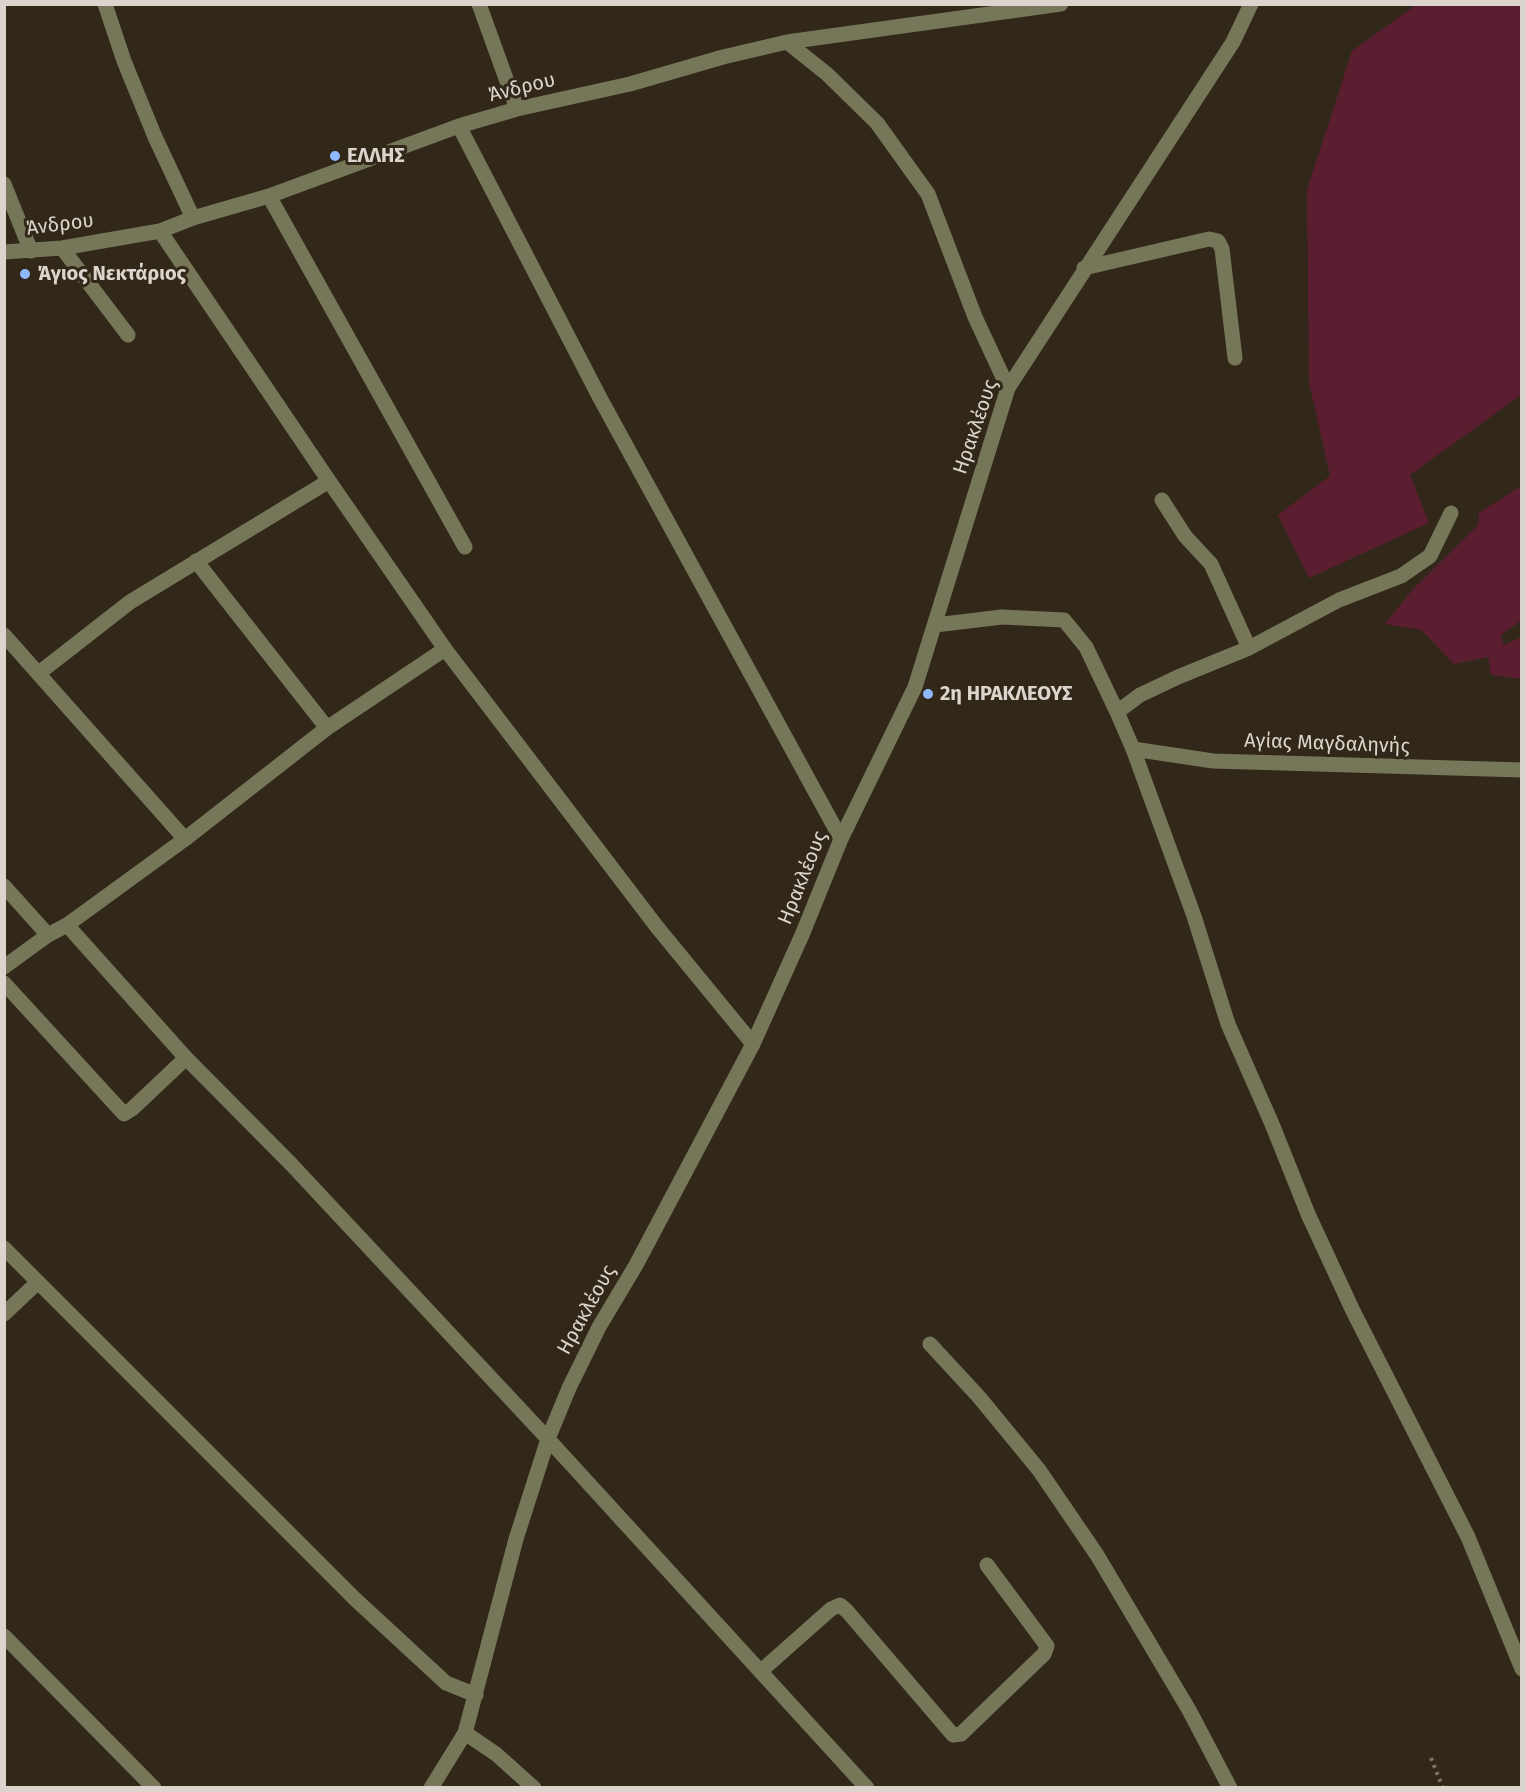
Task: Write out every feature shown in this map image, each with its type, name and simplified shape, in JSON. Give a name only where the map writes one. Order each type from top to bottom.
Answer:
[{"type":"street","points":[[105,4],[124,61],[155,137],[193,218]]},
{"type":"street","points":[[478,4],[517,110]]},
{"type":"street","name":"Άνδρου","points":[[4,252],[62,248],[160,231],[193,218],[270,196],[459,126],[630,84],[723,57],[787,42],[1061,4]]},
{"type":"street","name":"Ηρακλέους","points":[[431,1788],[465,1733],[516,1539],[548,1439],[569,1388],[599,1327],[636,1265],[753,1044],[802,935],[841,839],[915,687],[1008,388],[1233,42],[1251,4]]},
{"type":"street","points":[[787,42],[827,74],[877,123],[928,194],[975,317],[1008,388]]},
{"type":"street","points":[[459,126],[600,398],[841,839]]},
{"type":"street","points":[[4,184],[31,250]]},
{"type":"street","points":[[270,196],[465,547]]},
{"type":"street","points":[[160,231],[445,649],[657,927],[753,1044]]},
{"type":"street","points":[[1084,268],[1209,239],[1218,241],[1222,249],[1235,358]]},
{"type":"street","points":[[62,248],[128,335]]},
{"type":"street","points":[[39,673],[130,602],[329,481]]},
{"type":"street","points":[[1162,500],[1185,536],[1210,564],[1249,648]]},
{"type":"street","points":[[1117,712],[1140,695],[1249,648],[1339,600],[1401,576],[1430,556],[1451,513]]},
{"type":"street","points":[[196,561],[327,728]]},
{"type":"street","points":[[935,625],[1002,617],[1064,620],[1086,647],[1133,749],[1194,916],[1228,1024],[1308,1214],[1353,1311],[1468,1537],[1521,1669]]},
{"type":"street","points":[[4,635],[185,839]]},
{"type":"street","points":[[4,967],[48,935],[67,926],[185,839],[327,728],[445,649]]},
{"type":"street","name":"Αγίας Μαγδαληνής","points":[[1133,749],[1213,761],[1521,770]]},
{"type":"street","points":[[4,886],[48,935]]},
{"type":"street","points":[[67,926],[186,1058],[291,1164],[548,1439],[867,1788]]},
{"type":"street","points":[[4,983],[124,1114],[186,1058]]},
{"type":"street","points":[[4,1248],[355,1599],[446,1683],[476,1695]]},
{"type":"street","points":[[4,1314],[38,1282]]},
{"type":"street","points":[[930,1344],[979,1397],[1039,1470],[1096,1555],[1184,1700],[1230,1788]]},
{"type":"street","points":[[761,1671],[831,1609],[840,1605],[953,1736],[961,1734],[1044,1654],[1047,1646],[987,1565]]},
{"type":"street","points":[[4,1636],[154,1788]]},
{"type":"street","points":[[465,1733],[496,1754],[534,1788]]},
{"type":"path","points":[[1431,1758],[1443,1788]]},
{"type":"shaded area","points":[[1416,5],[1521,5],[1521,395],[1410,475],[1429,523],[1309,578],[1278,515],[1330,476],[1309,382],[1307,190],[1352,51]]},
{"type":"shaded area","points":[[1521,486],[1521,621],[1501,635],[1504,645],[1521,637],[1521,679],[1491,675],[1488,657],[1454,664],[1421,630],[1385,624],[1413,589],[1478,525],[1479,513]]},
{"type":"place","name":"ΕΛΛΗΣ","points":[[335,156]]},
{"type":"place","name":"Άγιος Νεκτάριος","points":[[25,274]]},
{"type":"place","name":"2η ΗΡΑΚΛΕΟΥΣ","points":[[928,694]]}]
